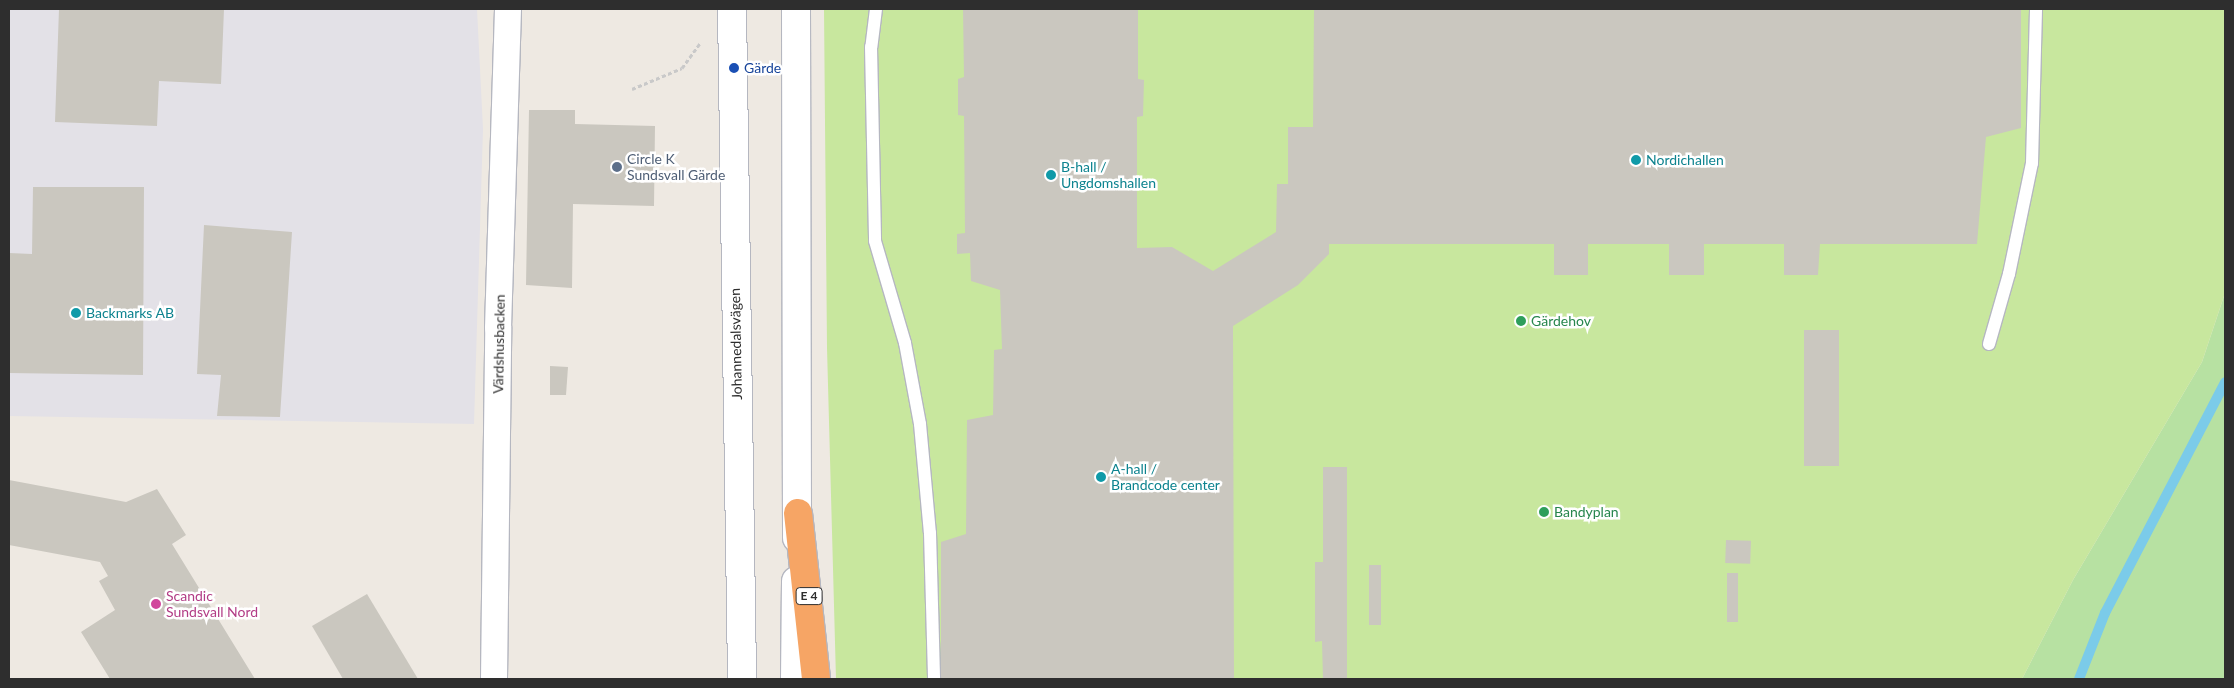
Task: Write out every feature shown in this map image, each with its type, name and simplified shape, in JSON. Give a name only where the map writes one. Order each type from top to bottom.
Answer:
[{"type":"highway","name":"E 4","points":[[798,513],[816,679]]},
{"type":"main road","name":"Johannedalsvägen","points":[[732,9],[742,679]]},
{"type":"main road","points":[[795,679],[798,513],[796,9]]},
{"type":"street","name":"Värdshusbacken","points":[[494,679],[498,328],[508,9]]},
{"type":"lane","points":[[876,9],[871,47],[875,241],[905,342],[920,424],[930,533],[934,679]]},
{"type":"lane","points":[[1989,344],[2009,274],[2032,163],[2036,9]]},
{"type":"path","points":[[632,89],[682,68],[706,36]]},
{"type":"shaded area","points":[[9,9],[477,9],[483,129],[474,424],[9,416]]},
{"type":"green space","name":"Gärdehov","points":[[824,9],[2225,9],[2225,293],[2202,362],[2073,580],[2022,679],[836,679],[827,348]]},
{"type":"green space","points":[[2225,293],[2225,679],[2022,679],[2073,580],[2202,362]]},
{"type":"building","points":[[59,9],[224,9],[221,84],[159,81],[157,126],[55,122]]},
{"type":"building","points":[[963,9],[1138,9],[1138,79],[1144,80],[1143,116],[1137,117],[1137,248],[1172,247],[1213,271],[1276,232],[1277,184],[1288,184],[1288,127],[1313,127],[1314,9],[2021,9],[2021,128],[1986,137],[1977,244],[1820,244],[1818,275],[1784,275],[1784,244],[1704,244],[1704,275],[1669,275],[1669,244],[1588,244],[1588,275],[1554,275],[1554,244],[1329,244],[1329,254],[1298,285],[1233,326],[1234,679],[941,679],[941,542],[966,534],[967,420],[993,415],[994,350],[1002,349],[1000,290],[971,281],[970,253],[957,254],[957,234],[965,233],[964,116],[958,115],[958,79],[964,77]]},
{"type":"building","points":[[529,110],[575,110],[575,124],[655,126],[654,206],[573,204],[572,288],[526,285]]},
{"type":"building","name":"Backmarks AB","points":[[33,187],[144,187],[143,375],[9,373],[9,253],[32,254]]},
{"type":"building","points":[[204,225],[292,232],[280,417],[217,416],[221,375],[197,374]]},
{"type":"building","points":[[1804,330],[1839,330],[1839,466],[1804,466]]},
{"type":"building","points":[[550,366],[568,367],[566,395],[550,395]]},
{"type":"building","points":[[1323,467],[1347,467],[1347,679],[1323,679],[1322,641],[1315,642],[1315,562],[1323,562]]},
{"type":"building","points":[[9,480],[126,502],[157,489],[186,535],[172,544],[255,679],[110,679],[81,632],[115,610],[99,581],[108,576],[100,562],[9,545]]},
{"type":"building","points":[[1726,540],[1751,541],[1750,564],[1725,563]]},
{"type":"building","points":[[1369,565],[1381,565],[1381,625],[1369,625]]},
{"type":"building","points":[[1727,573],[1738,573],[1738,622],[1727,622]]},
{"type":"building","points":[[367,594],[418,679],[343,679],[312,626]]},
{"type":"waterway","points":[[2079,679],[2105,613],[2225,382]]},
{"type":"place","name":"Gärde","points":[[734,68]]},
{"type":"place","name":"Nordichallen","points":[[1636,160]]},
{"type":"place","name":"Circle K Sundsvall Gärde","points":[[617,167]]},
{"type":"place","name":"B-hall / Ungdomshallen","points":[[1051,175]]},
{"type":"place","name":"Backmarks AB","points":[[76,313]]},
{"type":"place","name":"Gärdehov","points":[[1521,321]]},
{"type":"place","name":"A-hall / Brandcode center","points":[[1101,477]]},
{"type":"place","name":"Bandyplan","points":[[1544,512]]},
{"type":"place","name":"Scandic Sundsvall Nord","points":[[156,604]]}]
